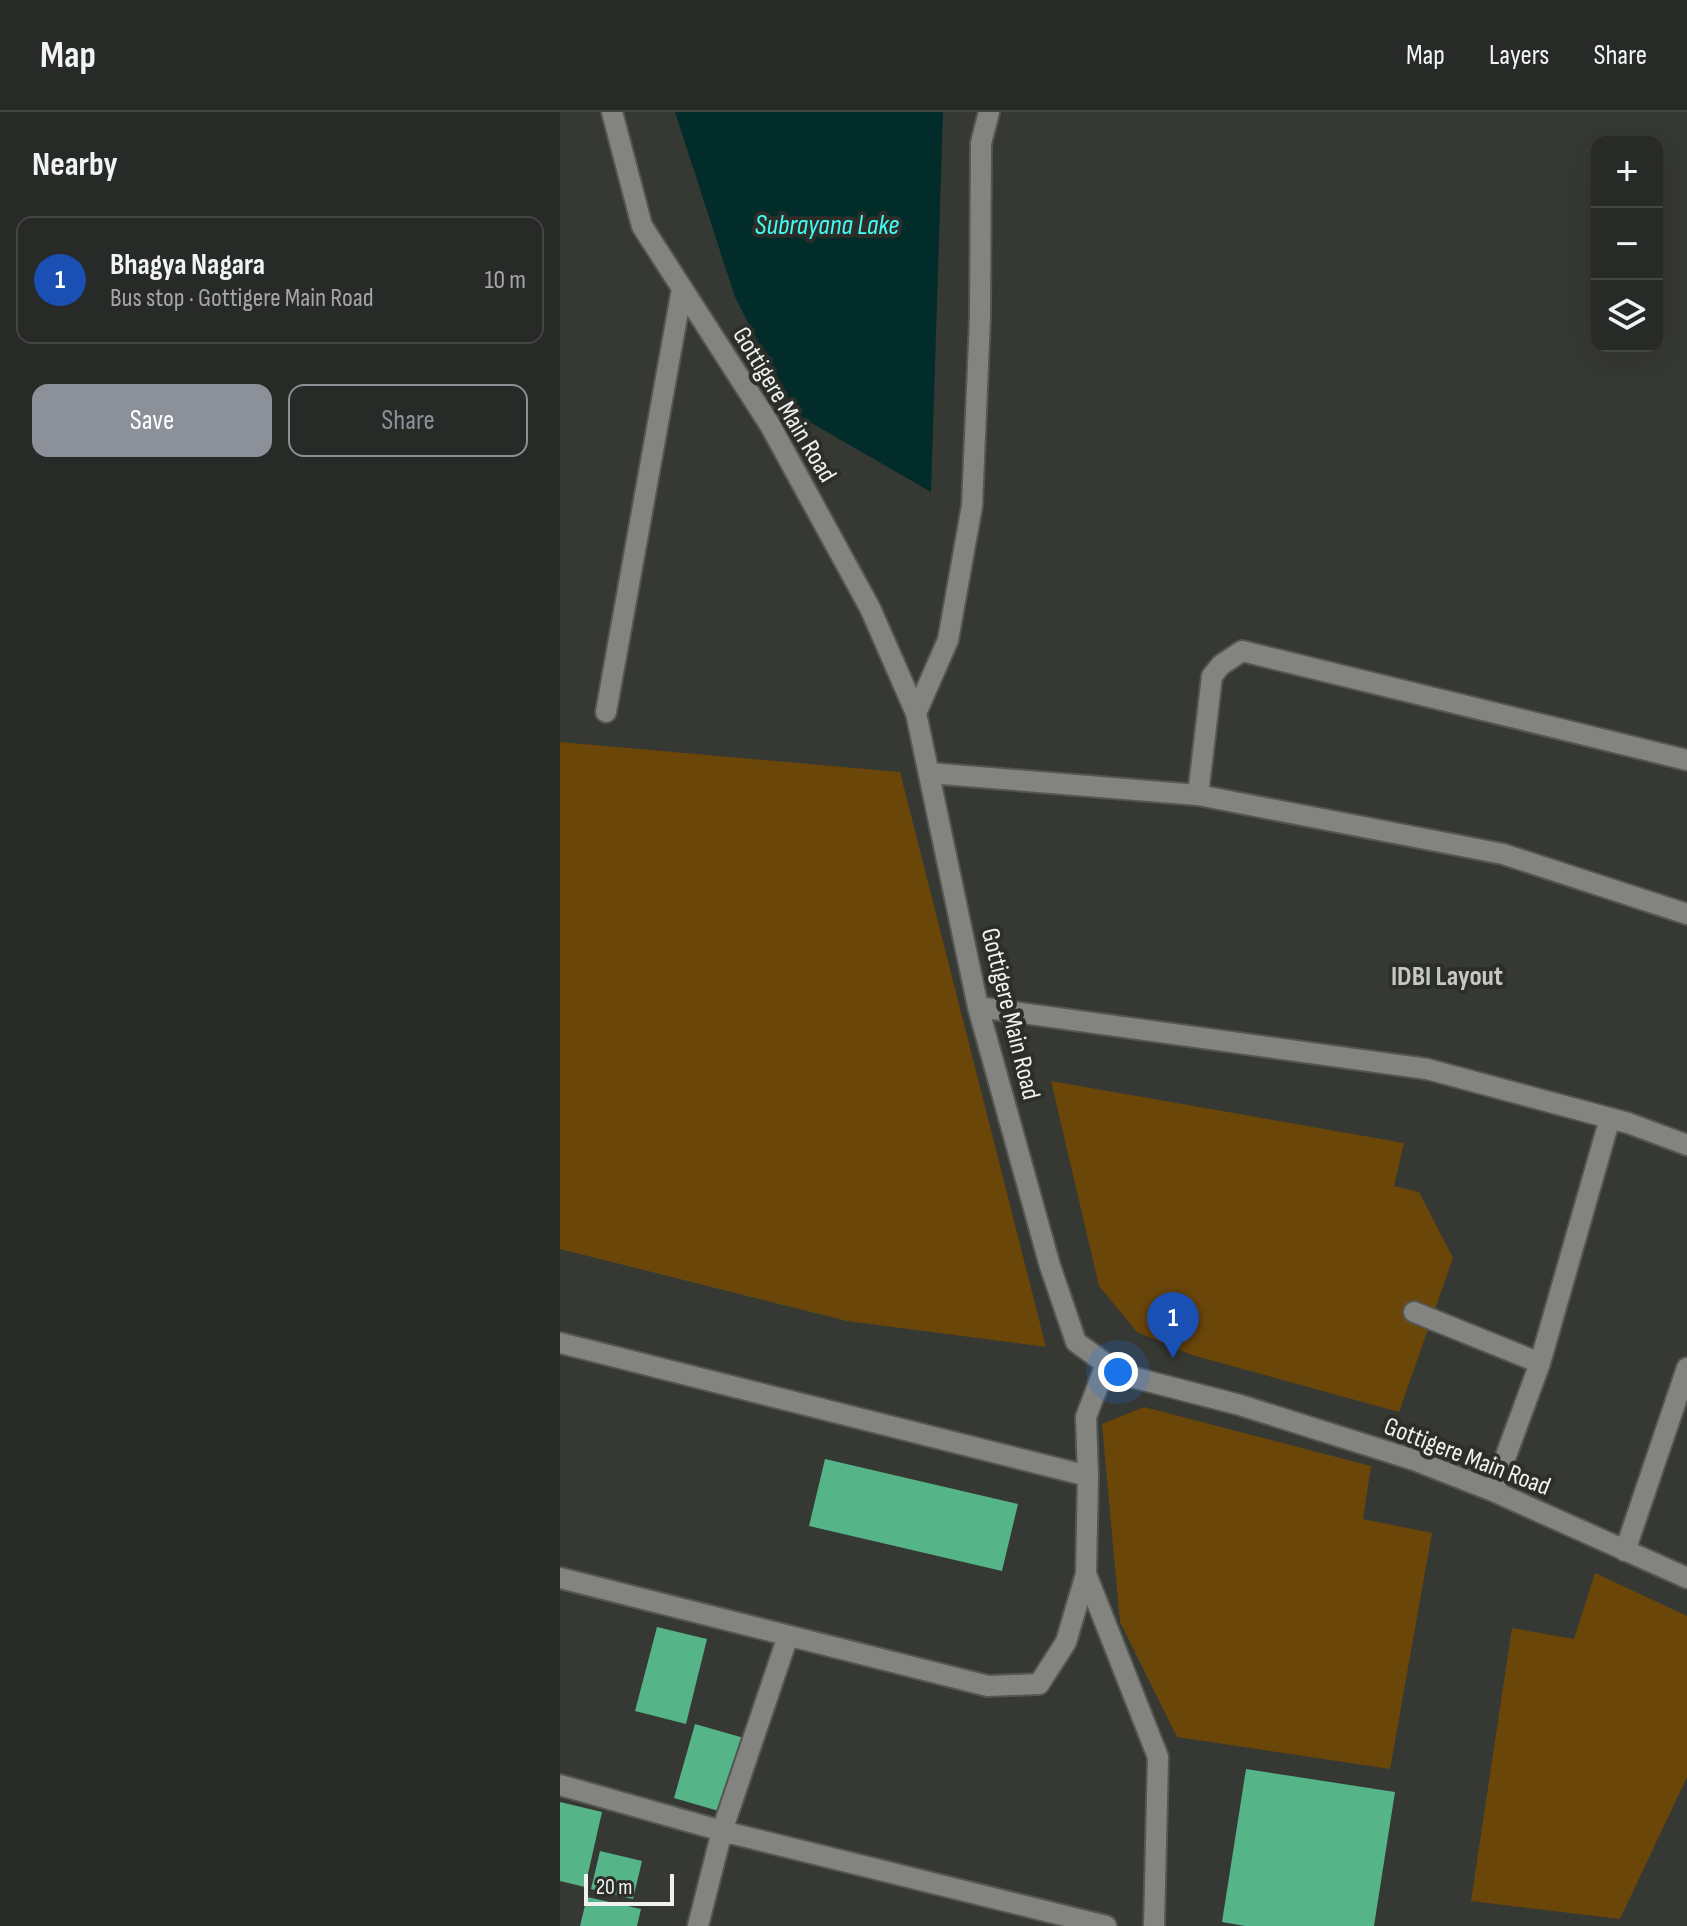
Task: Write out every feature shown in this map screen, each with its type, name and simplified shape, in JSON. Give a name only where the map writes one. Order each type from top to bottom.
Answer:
[{"type":"street","name":"Gottigere Main Road","points":[[612,112],[642,226],[770,425],[870,608],[916,713],[978,1007],[1050,1266],[1076,1342],[1120,1374],[1240,1405],[1414,1460],[1493,1491],[1687,1578]]},
{"type":"street","points":[[916,713],[948,640],[972,506],[980,318],[981,143],[989,112]]},
{"type":"street","points":[[606,712],[682,289]]},
{"type":"street","points":[[1198,795],[1212,676],[1221,665],[1242,651],[1687,760]]},
{"type":"street","points":[[929,773],[1198,795],[1503,854],[1687,914]]},
{"type":"street","points":[[978,1007],[1427,1069],[1610,1118],[1687,1145]]},
{"type":"street","points":[[1493,1491],[1540,1363],[1610,1118]]},
{"type":"street","points":[[1414,1312],[1540,1363]]},
{"type":"street","points":[[560,1343],[1088,1476]]},
{"type":"street","points":[[560,1578],[988,1686],[1039,1684],[1066,1642],[1086,1574],[1086,1417],[1106,1364]]},
{"type":"street","points":[[1625,1551],[1687,1368]]},
{"type":"street","points":[[1086,1574],[1158,1757],[1154,1926]]},
{"type":"street","points":[[698,1926],[722,1831],[788,1636]]},
{"type":"street","points":[[560,1785],[722,1831],[1106,1926]]},
{"type":"shaded area","points":[[560,742],[900,772],[1046,1347],[847,1321],[560,1249]]},
{"type":"shaded area","points":[[1051,1081],[1404,1143],[1394,1186],[1419,1192],[1453,1258],[1399,1412],[1192,1355],[1137,1332],[1099,1286]]},
{"type":"shaded area","points":[[1144,1407],[1371,1466],[1363,1519],[1432,1533],[1390,1769],[1177,1737],[1120,1622],[1102,1424]]},
{"type":"shaded area","points":[[1595,1573],[1687,1616],[1687,1777],[1620,1919],[1471,1901],[1512,1628],[1574,1639]]},
{"type":"water","name":"Subrayana Lake","points":[[675,112],[943,112],[931,492],[794,413],[735,297]]},
{"type":"building","points":[[825,1459],[1018,1504],[1002,1571],[809,1526]]},
{"type":"building","points":[[657,1627],[707,1639],[686,1724],[635,1711]]},
{"type":"building","points":[[695,1724],[744,1738],[722,1812],[674,1798]]},
{"type":"building","points":[[1246,1769],[1395,1792],[1374,1926],[1245,1926],[1222,1922]]},
{"type":"building","points":[[560,1802],[602,1812],[585,1887],[560,1881]]},
{"type":"building","points":[[600,1851],[642,1861],[633,1899],[591,1889]]},
{"type":"building","points":[[587,1897],[641,1909],[637,1926],[580,1926]]},
{"type":"place","name":"Bhagya Nagara","points":[[1173,1358]]},
{"type":"district","name":"IDBI Layout","points":[[1447,976]]}]
